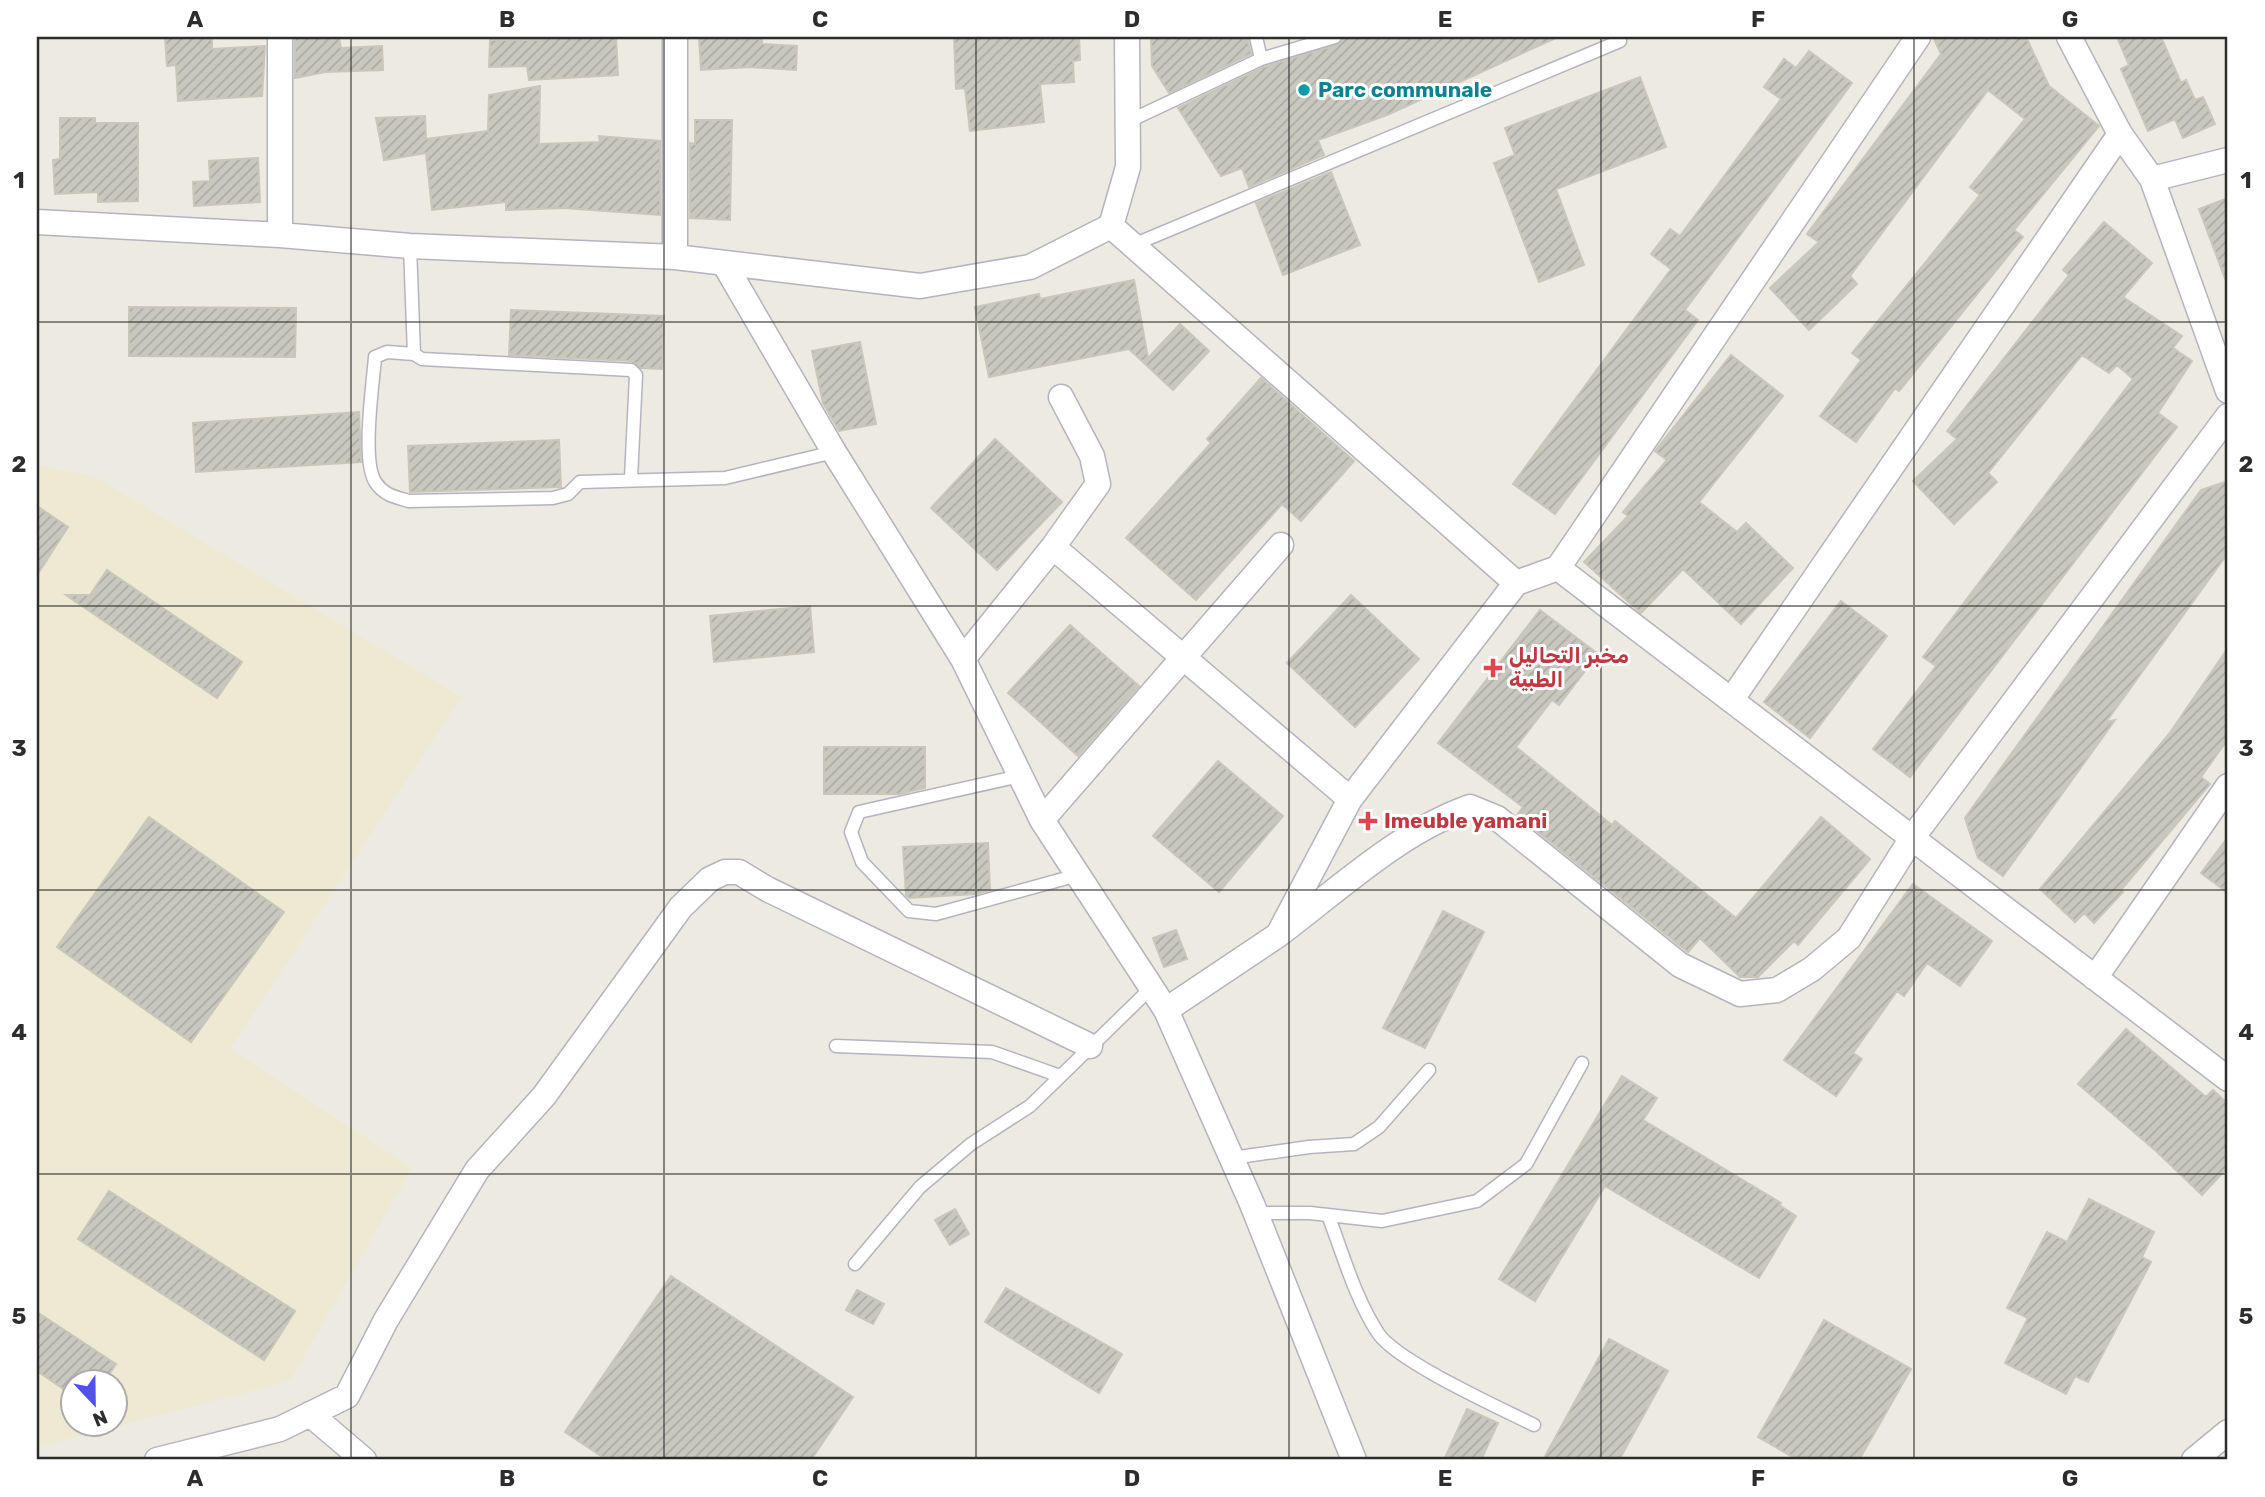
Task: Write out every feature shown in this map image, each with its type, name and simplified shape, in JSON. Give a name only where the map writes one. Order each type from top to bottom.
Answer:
[{"type":"street","points":[[280,37],[280,235]]},
{"type":"street","points":[[675,37],[675,257]]},
{"type":"street","points":[[37,222],[280,235],[410,246],[675,257],[920,286],[1030,267],[1111,226],[1128,167],[1127,37]]},
{"type":"street","points":[[1278,935],[1295,897],[1350,799],[1516,583],[1558,568],[1918,37]]},
{"type":"street","points":[[2069,37],[2120,134],[2152,179],[2228,391]]},
{"type":"street","points":[[1732,699],[2120,134]]},
{"type":"street","points":[[2152,179],[2228,160]]},
{"type":"street","points":[[1111,226],[1516,583]]},
{"type":"street","points":[[725,265],[834,452],[963,659],[1042,820],[1166,1010],[1255,1213],[1354,1460]]},
{"type":"street","points":[[963,659],[1054,547],[1098,484],[1093,456],[1061,397]]},
{"type":"street","points":[[1166,1010],[1278,935],[1387,853],[1445,816],[1470,807],[1497,818],[1680,965],[1740,994],[1777,990],[1812,969],[1849,937],[1912,838],[2228,416]]},
{"type":"street","points":[[1042,820],[1281,545]]},
{"type":"street","points":[[1054,547],[1350,799]]},
{"type":"street","points":[[1558,568],[2228,1079]]},
{"type":"street","points":[[2095,978],[2228,786]]},
{"type":"street","points":[[157,1460],[279,1429],[347,1396],[386,1320],[477,1170],[544,1096],[681,907],[710,879],[725,872],[739,872],[1090,1046]]},
{"type":"street","points":[[310,1414],[364,1460]]},
{"type":"street","points":[[2194,1460],[2228,1432]]},
{"type":"lane","points":[[1256,37],[1261,59]]},
{"type":"lane","points":[[1128,122],[1261,59],[1335,37]]},
{"type":"lane","points":[[1133,245],[1620,41]]},
{"type":"lane","points":[[410,246],[414,354]]},
{"type":"lane","points":[[631,478],[636,375],[631,370],[422,359],[414,354],[387,352],[376,358],[368,438],[374,481],[387,495],[409,501],[553,498],[568,494],[580,482],[631,478],[724,478],[834,452]]},
{"type":"lane","points":[[1020,776],[859,812],[850,832],[862,862],[909,911],[936,914],[1078,875]]},
{"type":"lane","points":[[855,1264],[920,1187],[971,1144],[1030,1106],[1152,988]]},
{"type":"lane","points":[[835,1046],[992,1052],[1060,1076]]},
{"type":"lane","points":[[1255,1213],[1328,1215],[1382,1221],[1477,1201],[1526,1164],[1582,1063]]},
{"type":"lane","points":[[1231,1158],[1309,1147],[1354,1144],[1379,1127],[1429,1070]]},
{"type":"lane","points":[[1328,1215],[1379,1335],[1414,1363],[1534,1425]]},
{"type":"shaded area","points":[[37,465],[95,477],[461,697],[230,1049],[412,1168],[290,1381],[130,1423],[130,1368],[60,1368],[60,1438],[72,1438],[37,1447]]},
{"type":"building","points":[[165,37],[212,37],[212,49],[265,46],[262,96],[178,101],[176,65],[167,66]]},
{"type":"building","points":[[295,37],[339,37],[341,48],[382,46],[383,70],[325,72],[295,78]]},
{"type":"building","points":[[544,37],[616,37],[618,75],[529,80],[527,66],[489,67],[490,40],[544,40]]},
{"type":"building","points":[[699,37],[750,37],[762,39],[762,44],[797,46],[796,70],[749,67],[701,70]]},
{"type":"building","points":[[954,37],[1079,37],[1080,60],[1073,61],[1074,82],[1040,84],[1044,122],[970,131],[965,88],[956,89]]},
{"type":"building","points":[[1151,37],[1247,37],[1251,54],[1169,93],[1152,66]]},
{"type":"building","name":"Parc communale","points":[[1344,37],[1558,37],[1387,115],[1318,140],[1324,155],[1249,187],[1242,168],[1221,176],[1178,108],[1264,67],[1337,45]]},
{"type":"building","points":[[1933,37],[2026,37],[2049,86],[2099,126],[2014,230],[2023,237],[1899,391],[1895,388],[1856,442],[1820,416],[1861,360],[1852,353],[1980,195],[1970,187],[2025,119],[1988,90],[1850,276],[1857,284],[1809,330],[1770,288],[1819,242],[1807,234],[1941,54]]},
{"type":"building","points":[[2117,37],[2161,37],[2181,83],[2186,80],[2195,100],[2203,97],[2215,124],[2183,138],[2175,119],[2148,131],[2121,69],[2129,65]]},
{"type":"building","points":[[1809,51],[1852,83],[1685,310],[1698,320],[1555,514],[1513,484],[1671,269],[1651,254],[1670,229],[1680,236],[1781,99],[1764,87],[1784,59],[1796,68]]},
{"type":"building","points":[[1640,77],[1666,147],[1556,189],[1584,265],[1539,282],[1494,163],[1515,155],[1505,128]]},
{"type":"building","points":[[540,86],[539,144],[600,142],[599,136],[660,141],[660,215],[564,208],[506,210],[506,202],[432,210],[426,153],[384,160],[376,118],[425,116],[426,139],[488,131],[489,95]]},
{"type":"building","points":[[60,118],[95,118],[95,123],[138,123],[138,201],[98,202],[98,192],[55,194],[53,160],[60,159]]},
{"type":"building","points":[[695,120],[732,120],[730,220],[690,218],[690,143],[695,144]]},
{"type":"building","points":[[258,158],[260,202],[194,206],[193,182],[210,181],[209,161]]},
{"type":"building","points":[[1331,172],[1360,245],[1283,275],[1256,203]]},
{"type":"building","points":[[2228,198],[2228,280],[2226,281],[2199,209]]},
{"type":"building","points":[[2104,222],[2152,263],[2123,297],[2182,336],[2173,348],[2192,361],[2158,413],[2177,427],[1910,777],[1873,749],[1936,666],[1923,657],[2133,379],[2117,365],[2109,373],[2082,355],[1988,473],[1997,482],[1954,524],[1913,481],[1957,439],[1947,431],[2069,275],[2063,270]]},
{"type":"building","points":[[1134,280],[1148,358],[1180,324],[1209,351],[1173,390],[1129,349],[989,377],[975,307],[1039,294],[1040,299]]},
{"type":"building","points":[[129,307],[296,308],[295,357],[129,356]]},
{"type":"building","points":[[511,310],[664,316],[662,369],[641,368],[631,361],[509,355]]},
{"type":"building","points":[[860,342],[876,424],[839,431],[823,403],[812,351]]},
{"type":"building","points":[[1731,355],[1783,396],[1699,502],[1737,532],[1746,523],[1793,568],[1741,624],[1683,569],[1641,613],[1584,562],[1628,516],[1623,512],[1667,460],[1655,451]]},
{"type":"building","points":[[1261,378],[1354,461],[1301,521],[1282,504],[1196,600],[1126,538],[1211,443],[1207,439]]},
{"type":"building","points":[[359,412],[361,462],[196,472],[193,423]]},
{"type":"building","points":[[995,439],[1062,502],[997,570],[931,508]]},
{"type":"building","points":[[559,440],[561,487],[410,492],[408,446]]},
{"type":"building","points":[[2228,481],[2228,553],[2106,722],[2115,720],[2003,876],[1978,858],[1965,818],[2201,490]]},
{"type":"building","points":[[37,506],[68,527],[37,575]]},
{"type":"building","points":[[107,570],[242,662],[217,698],[66,595],[90,595]]},
{"type":"building","points":[[1351,595],[1419,659],[1355,727],[1287,663]]},
{"type":"building","points":[[1841,601],[1887,636],[1810,738],[1764,702]]},
{"type":"building","points":[[810,606],[814,652],[714,662],[710,616]]},
{"type":"building","points":[[1540,610],[1598,654],[1559,705],[1552,700],[1516,747],[1612,825],[1615,821],[1736,918],[1821,817],[1870,859],[1798,945],[1794,941],[1758,977],[1740,977],[1700,938],[1688,952],[1517,815],[1523,807],[1438,743]]},
{"type":"building","points":[[1070,625],[1139,686],[1078,756],[1008,693]]},
{"type":"building","points":[[2228,648],[2228,739],[2201,777],[2210,784],[2121,890],[2123,892],[2094,923],[2084,913],[2075,922],[2040,889],[2169,734]]},
{"type":"building","points":[[824,747],[925,747],[925,788],[899,794],[824,794]]},
{"type":"building","points":[[1218,761],[1283,816],[1219,892],[1153,836]]},
{"type":"building","points":[[149,817],[284,912],[191,1042],[57,947]]},
{"type":"building","points":[[2228,837],[2228,893],[2201,873]]},
{"type":"building","points":[[988,843],[990,890],[976,894],[909,898],[906,895],[903,847]]},
{"type":"building","points":[[1913,884],[1992,941],[1960,986],[1927,963],[1904,996],[1897,991],[1853,1053],[1862,1059],[1836,1096],[1784,1060]]},
{"type":"building","points":[[1443,911],[1484,932],[1425,1048],[1383,1028]]},
{"type":"building","points":[[1176,930],[1187,959],[1164,967],[1153,938]]},
{"type":"building","points":[[2126,1029],[2206,1097],[2213,1090],[2228,1104],[2228,1167],[2202,1195],[2156,1151],[2078,1084]]},
{"type":"building","points":[[1622,1076],[1657,1098],[1643,1120],[1781,1203],[1779,1205],[1796,1216],[1759,1278],[1605,1186],[1535,1301],[1499,1279]]},
{"type":"building","points":[[109,1191],[295,1311],[264,1360],[78,1239]]},
{"type":"building","points":[[2089,1199],[2154,1232],[2142,1257],[2151,1262],[2088,1382],[2075,1376],[2066,1394],[2005,1363],[2028,1318],[2007,1308],[2047,1232],[2067,1242]]},
{"type":"building","points":[[955,1209],[969,1234],[950,1245],[935,1220]]},
{"type":"building","points":[[671,1276],[853,1397],[811,1460],[607,1460],[565,1432]]},
{"type":"building","points":[[1006,1288],[1122,1354],[1099,1393],[985,1322]]},
{"type":"building","points":[[857,1290],[884,1304],[873,1324],[846,1310]]},
{"type":"building","points":[[37,1312],[116,1364],[113,1368],[60,1368],[60,1387],[37,1371]]},
{"type":"building","points":[[1824,1320],[1911,1369],[1859,1460],[1798,1460],[1758,1437]]},
{"type":"building","points":[[1609,1339],[1668,1371],[1619,1460],[1543,1460]]},
{"type":"building","points":[[1467,1409],[1498,1423],[1481,1460],[1444,1460]]},
{"type":"place","name":"Parc communale","points":[[1304,90]]},
{"type":"place","name":"مخبر التحاليل الطبية","points":[[1493,668]]},
{"type":"place","name":"Imeuble yamani","points":[[1368,821]]}]
